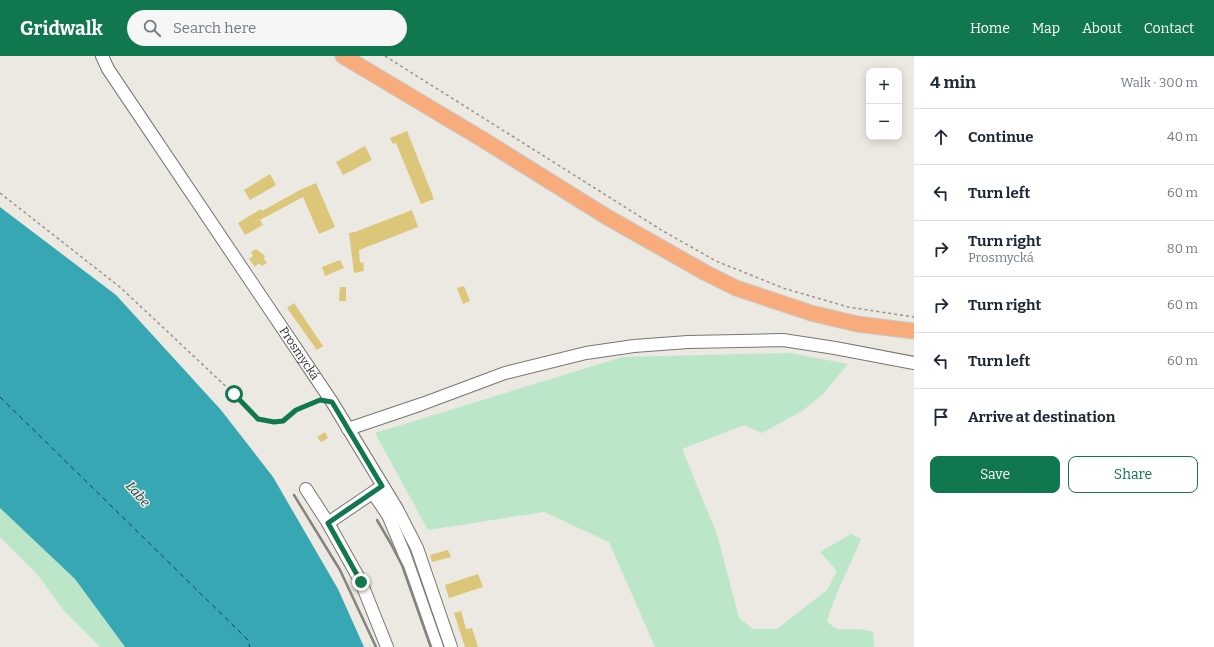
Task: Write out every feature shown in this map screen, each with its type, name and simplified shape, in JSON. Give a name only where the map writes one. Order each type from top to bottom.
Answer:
[{"type":"main road","points":[[343,56],[482,138],[607,217],[704,272],[736,288],[811,313],[857,324],[914,331]]},
{"type":"street","name":"Prosmycká","points":[[102,56],[108,69],[332,402],[348,429],[377,490],[397,509],[417,548],[451,647]]},
{"type":"street","points":[[348,429],[422,404],[505,373],[586,353],[634,346],[688,342],[783,340],[835,348],[914,364]]},
{"type":"street","points":[[306,489],[328,523],[361,582],[387,647]]},
{"type":"street","points":[[328,523],[377,490],[404,552],[437,647]]},
{"type":"path","points":[[385,56],[663,231],[716,261],[783,288],[848,306],[914,316]]},
{"type":"path","points":[[0,193],[121,288],[234,394],[258,419],[274,422],[283,421],[296,410],[320,400],[332,402]]},
{"type":"green space","points":[[790,353],[848,364],[822,395],[802,411],[762,433],[744,425],[682,449],[717,534],[739,618],[753,629],[777,629],[827,590],[837,571],[820,552],[851,534],[861,539],[838,590],[827,621],[834,627],[840,629],[873,631],[874,647],[655,647],[609,542],[544,512],[428,530],[375,433],[622,357]]},
{"type":"green space","points":[[0,508],[75,579],[125,647],[100,647],[64,611],[37,574],[0,537]]},
{"type":"water","name":"Labe","points":[[0,207],[116,295],[221,410],[273,477],[338,589],[364,647],[125,647],[75,579],[0,508]]},
{"type":"building","points":[[407,131],[434,199],[421,204],[396,143],[393,144],[390,138]]},
{"type":"building","points":[[365,146],[372,160],[343,175],[336,162]]},
{"type":"building","points":[[270,174],[276,185],[250,200],[244,190]]},
{"type":"building","points":[[316,183],[335,227],[319,234],[303,197],[260,220],[263,225],[245,235],[238,223],[261,209],[262,211]]},
{"type":"building","points":[[412,210],[418,227],[359,250],[360,263],[363,262],[364,271],[354,273],[349,233]]},
{"type":"building","points":[[256,249],[265,256],[264,259],[267,263],[262,266],[259,263],[255,267],[249,259],[253,256],[251,252]]},
{"type":"building","points":[[340,260],[344,268],[325,276],[322,267]]},
{"type":"building","points":[[464,286],[470,301],[463,304],[457,288]]},
{"type":"building","points":[[340,287],[346,287],[346,301],[339,301]]},
{"type":"building","points":[[294,303],[323,346],[317,350],[287,308]]},
{"type":"building","points":[[325,432],[328,438],[321,442],[317,437]]},
{"type":"building","points":[[448,550],[451,557],[432,562],[430,555]]},
{"type":"building","points":[[478,574],[483,587],[449,598],[445,585]]},
{"type":"building","points":[[461,611],[466,629],[472,628],[478,647],[465,647],[454,613]]},
{"type":"ferry route","points":[[0,397],[247,639],[250,647]]},
{"type":"railway","points":[[294,495],[340,570],[376,647]]},
{"type":"railway","points":[[377,520],[403,567],[431,647]]},
{"type":"route","points":[[234,394],[258,419],[274,422],[283,421],[296,410],[320,400],[332,402],[382,486],[328,523],[361,582]]}]
